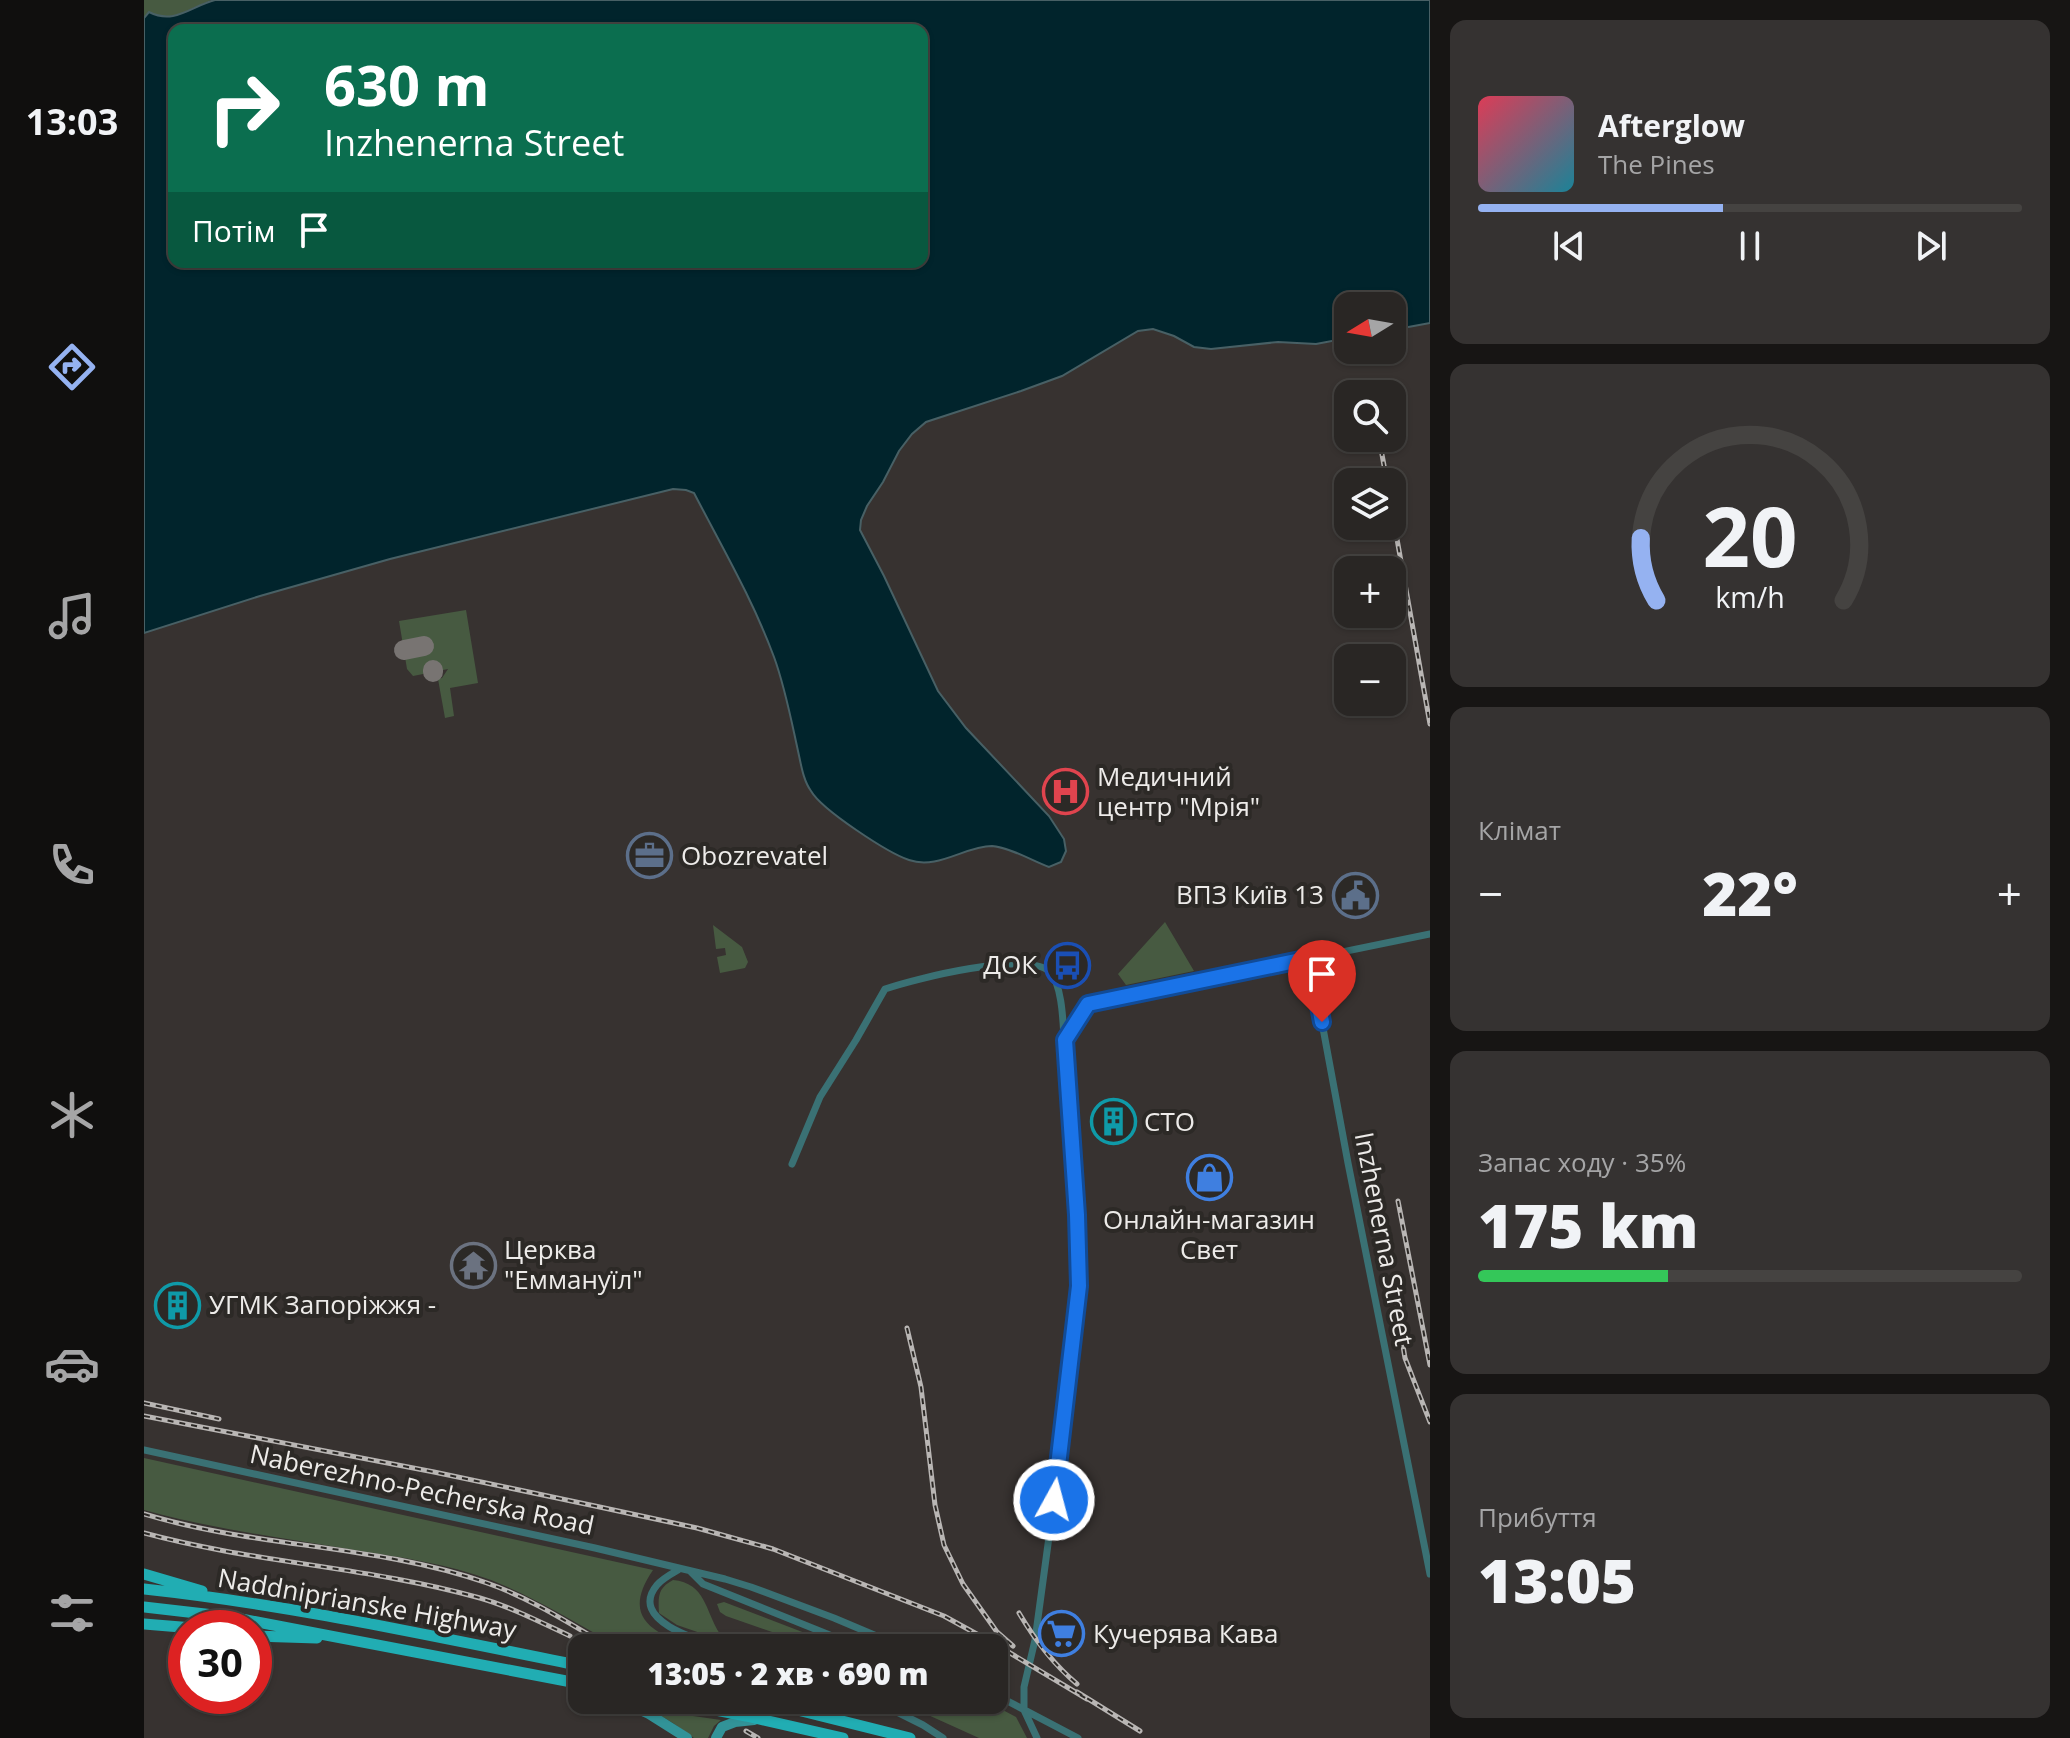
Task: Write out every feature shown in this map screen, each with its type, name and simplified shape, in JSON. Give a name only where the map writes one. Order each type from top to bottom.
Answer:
[{"type":"main road","points":[[144,1574],[234,1600]]},
{"type":"main road","name":"Naddniprianske Highway","points":[[144,1589],[234,1600],[361,1622],[568,1663]]},
{"type":"main road","name":"Naddniprianske Highway","points":[[144,1607],[231,1617],[568,1682]]},
{"type":"main road","points":[[144,1624],[168,1626]]},
{"type":"main road","points":[[272,1637],[343,1638]]},
{"type":"main road","points":[[735,1714],[843,1738]]},
{"type":"main road","points":[[814,1714],[910,1738]]},
{"type":"street","points":[[1065,1040],[1088,1004],[1430,934]]},
{"type":"street","name":"Inzhenerna Street","points":[[1310,958],[1430,1574]]},
{"type":"street","points":[[792,1164],[820,1097],[885,989],[944,972],[1006,965],[1036,964],[1047,969],[1054,978],[1059,992],[1065,1040],[1077,1215],[1079,1297],[1037,1624],[1024,1687],[1024,1710],[1037,1738]]},
{"type":"street","name":"Naberezhno-Pecherska Road","points":[[144,1450],[595,1548],[751,1587],[874,1634]]},
{"type":"street","points":[[679,1570],[656,1586],[650,1605],[661,1622],[687,1634]]},
{"type":"street","name":"Naberezhno-Pecherska Road","points":[[691,1572],[703,1584],[827,1634]]},
{"type":"street","points":[[1008,1701],[1078,1738]]},
{"type":"street","points":[[649,1714],[687,1738]]},
{"type":"street","points":[[901,1714],[943,1738]]},
{"type":"street","points":[[716,1738],[722,1727],[728,1724],[760,1719]]},
{"type":"green space","points":[[144,0],[211,0],[180,14],[161,18],[150,12],[144,18]]},
{"type":"green space","points":[[466,610],[478,683],[450,688],[454,716],[445,718],[438,679],[448,669],[413,676],[407,669],[399,621]]},
{"type":"green space","points":[[1165,922],[1194,971],[1126,985],[1118,974]]},
{"type":"green space","points":[[713,925],[742,947],[748,962],[745,968],[720,973],[717,957],[726,955],[725,948],[716,949]]},
{"type":"green space","points":[[144,1458],[653,1570],[643,1587],[641,1613],[647,1623],[663,1634],[596,1634],[506,1586],[458,1570],[406,1558],[222,1528],[144,1510]]},
{"type":"green space","points":[[673,1580],[692,1586],[703,1600],[720,1634],[703,1634],[677,1625],[659,1613],[660,1593]]},
{"type":"green space","points":[[724,1602],[807,1634],[778,1634],[726,1616],[717,1604]]},
{"type":"green space","points":[[1008,1713],[1016,1717],[1027,1738],[979,1738],[926,1714]]},
{"type":"green space","points":[[658,1714],[721,1720],[708,1738],[694,1738]]},
{"type":"water","points":[[215,0],[1430,0],[1430,323],[1406,327],[1406,292],[1334,292],[1334,341],[1316,344],[1278,342],[1211,349],[1194,347],[1153,329],[1138,331],[1062,376],[926,422],[912,434],[867,506],[860,530],[938,691],[966,728],[1049,816],[1064,839],[1066,851],[1061,862],[1049,867],[992,846],[930,862],[909,860],[841,819],[808,787],[788,703],[766,636],[694,493],[686,490],[673,489],[390,559],[144,633],[144,18],[149,12],[175,15]]},
{"type":"taxiway","points":[[404,650],[424,646]]},
{"type":"railway","points":[[1382,452],[1384,468]]},
{"type":"railway","points":[[1397,540],[1430,724]]},
{"type":"railway","points":[[1398,1201],[1430,1365]]},
{"type":"railway","points":[[1392,1278],[1405,1358],[1430,1422]]},
{"type":"railway","points":[[907,1328],[921,1387],[935,1505],[944,1545],[963,1584],[997,1632],[1013,1646]]},
{"type":"railway","points":[[144,1403],[219,1419]]},
{"type":"railway","points":[[144,1416],[595,1506],[697,1528],[773,1549],[944,1616],[1087,1699]]},
{"type":"railway","points":[[144,1514],[229,1534],[359,1553],[445,1570],[516,1595],[587,1634]]},
{"type":"railway","points":[[144,1533],[227,1551],[397,1579],[480,1598],[568,1635]]},
{"type":"railway","points":[[1019,1613],[1045,1651],[1077,1684]]},
{"type":"railway","points":[[1077,1692],[1140,1731]]},
{"type":"railway","points":[[746,1731],[758,1738]]},
{"type":"place","name":"Медичний центр \"Мрія\"","points":[[1066,792]]},
{"type":"place","name":"Obozrevatel","points":[[650,856]]},
{"type":"place","name":"ВПЗ Київ 13","points":[[1355,895]]},
{"type":"place","name":"ДОК","points":[[1068,965]]},
{"type":"place","name":"СТО","points":[[1113,1122]]},
{"type":"place","name":"Онлайн-магазин Свет","points":[[1209,1177]]},
{"type":"place","name":"Церква \"Еммануїл\"","points":[[473,1265]]},
{"type":"place","name":"УГМК Запоріжжя -","points":[[178,1305]]},
{"type":"place","name":"Кучерява Кава","points":[[1062,1634]]},
{"type":"route","points":[[1054,1500],[1079,1286],[1065,1040],[1088,1004],[1310,958],[1322,1022]]}]
